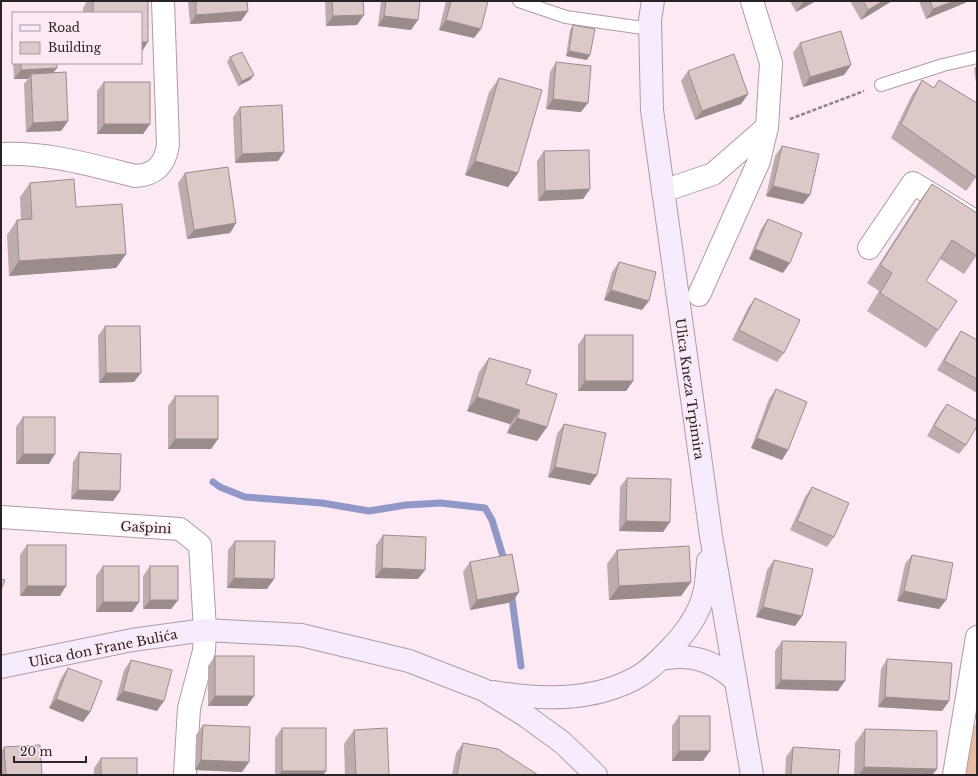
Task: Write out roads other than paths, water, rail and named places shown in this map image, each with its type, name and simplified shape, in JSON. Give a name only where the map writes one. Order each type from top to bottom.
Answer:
[{"type":"street","points":[[1,154],[14,153],[64,158],[135,176],[146,175],[158,168],[166,156],[168,145],[162,1]]},
{"type":"street","name":"Ulica Kneza Trpimira","points":[[653,1],[650,20],[652,110],[711,536],[752,775]]},
{"type":"street","points":[[699,295],[759,161],[767,127],[771,63],[752,1]]},
{"type":"street","points":[[663,191],[713,174],[767,127]]},
{"type":"street","points":[[869,248],[913,182],[977,222]]},
{"type":"street","name":"Gašpini","points":[[1,517],[180,529],[200,545],[205,630]]},
{"type":"street","name":"Ulica don Frane Bulića","points":[[484,690],[508,694],[550,697],[576,696],[595,693],[634,680],[648,671],[677,642],[689,627],[700,605],[706,578],[711,536]]},
{"type":"street","points":[[185,775],[189,708],[204,651],[205,630]]},
{"type":"street","name":"Ulica don Frane Bulića","points":[[1,667],[132,640],[205,630],[301,635],[408,661],[484,690],[526,716],[563,744],[596,775]]},
{"type":"street","points":[[954,775],[977,638]]},
{"type":"street","points":[[661,659],[673,656],[701,659],[726,671],[736,681]]},
{"type":"lane","points":[[518,1],[566,17],[650,29]]},
{"type":"lane","points":[[881,85],[943,65],[977,57]]},
{"type":"waterway","points":[[213,482],[220,487],[245,497],[322,503],[369,511],[406,505],[441,503],[485,508],[492,520],[505,563]]},
{"type":"waterway","points":[[511,591],[521,666]]}]
